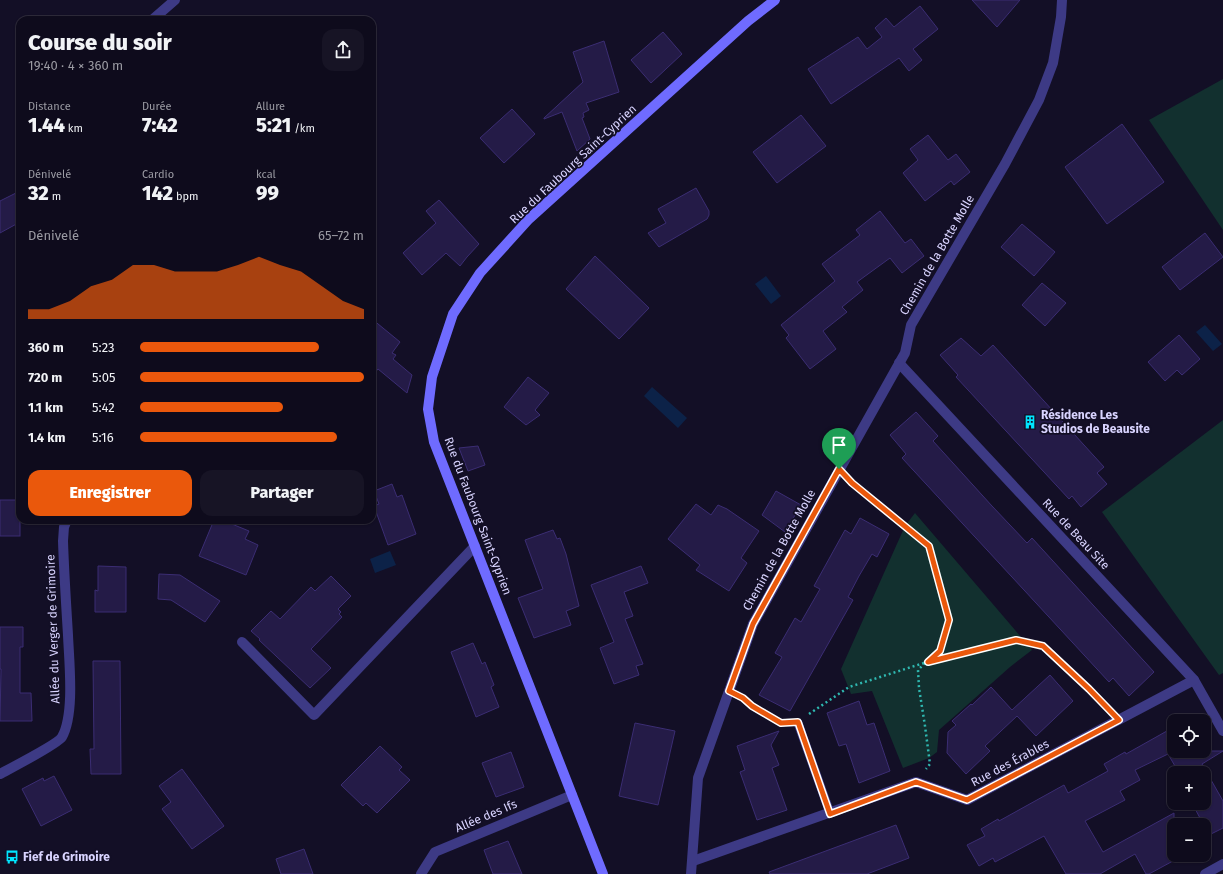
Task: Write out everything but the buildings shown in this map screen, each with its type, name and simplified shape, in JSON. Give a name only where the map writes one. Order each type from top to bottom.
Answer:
[{"type":"street","points":[[157,16],[175,0]]},
{"type":"street","name":"Rue du Faubourg Saint-Cyprien","points":[[603,874],[434,442],[428,409],[432,377],[453,314],[480,273],[529,219],[748,21],[775,0]]},
{"type":"street","name":"Chemin de la Botte Molle","points":[[691,874],[698,778],[753,624],[905,353],[911,325],[1005,164],[1039,100],[1053,63],[1061,17],[1062,0]]},
{"type":"street","name":"Rue de Beau Site","points":[[899,363],[1194,680],[1223,730]]},
{"type":"street","name":"Allée du Verger de Grimoire","points":[[0,774],[53,745],[62,738],[66,726],[70,680],[63,541],[65,524]]},
{"type":"street","points":[[242,642],[314,715],[475,546]]},
{"type":"street","name":"Rue des Érables","points":[[916,782],[967,800],[1194,680]]},
{"type":"street","points":[[693,861],[830,814],[916,782]]},
{"type":"street","name":"Allée des Ifs","points":[[421,874],[435,852],[572,795]]},
{"type":"street","points":[[1205,874],[1223,864]]},
{"type":"lane","points":[[798,722],[830,814]]},
{"type":"path","points":[[839,469],[852,483],[929,546],[949,620],[940,651],[918,670],[918,688],[930,764],[916,782]]},
{"type":"path","points":[[729,691],[743,698],[752,706],[781,723],[798,722],[849,687],[928,662],[1016,640],[1043,646],[1089,689],[1119,720]]},
{"type":"green space","points":[[1223,79],[1223,230],[1149,120]]},
{"type":"green space","points":[[1223,420],[1223,673],[1219,675],[1102,512]]},
{"type":"green space","points":[[915,513],[1032,650],[1010,667],[939,730],[937,752],[929,758],[903,768],[872,691],[851,694],[841,669],[905,526]]},
{"type":"water","points":[[766,276],[781,296],[771,304],[755,284]]},
{"type":"water","points":[[1205,325],[1222,344],[1213,351],[1196,332]]},
{"type":"water","points":[[652,387],[687,418],[678,428],[644,396]]},
{"type":"water","points":[[390,551],[396,565],[375,573],[370,559]]},
{"type":"place","name":"Résidence Les Studios de Beausite","points":[[1030,422]]},
{"type":"place","name":"Fief de Grimoire","points":[[12,857]]},
{"type":"route","points":[[839,469],[852,483],[929,546],[949,620],[940,651],[928,662],[1016,640],[1043,646],[1089,689],[1119,720],[967,800],[916,782],[830,814],[798,722],[781,723],[752,706],[743,698],[729,691],[753,624],[839,469]]}]
